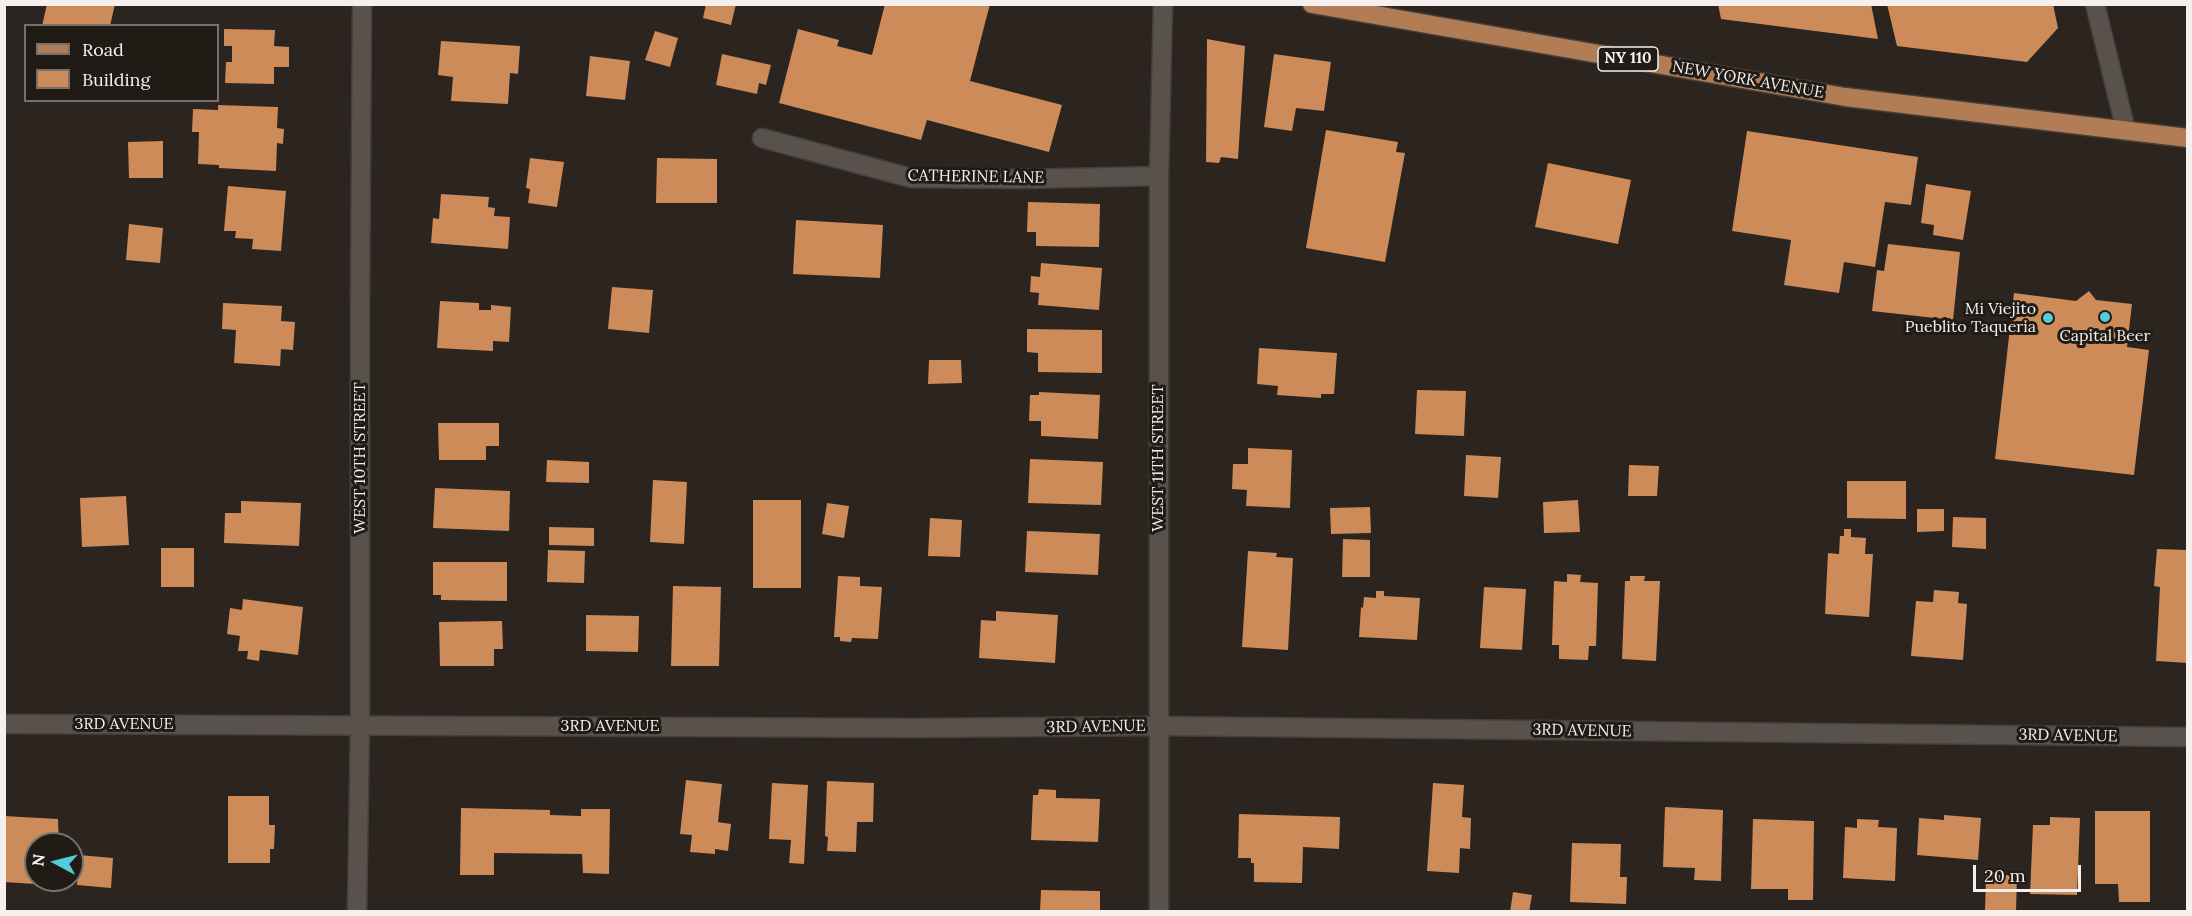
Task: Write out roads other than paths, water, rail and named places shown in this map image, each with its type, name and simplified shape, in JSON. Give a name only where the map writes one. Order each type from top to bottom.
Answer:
[{"type":"main road","name":"NEW YORK AVENUE","points":[[1312,4],[1845,97],[2187,138]]},
{"type":"street","name":"WEST 10TH STREET","points":[[357,912],[360,724],[362,4]]},
{"type":"street","name":"WEST 11TH STREET","points":[[1159,912],[1158,176],[1163,4]]},
{"type":"street","points":[[2095,4],[2126,131]]},
{"type":"street","name":"CATHERINE LANE","points":[[762,138],[911,178],[1019,179],[1158,176]]},
{"type":"street","name":"3RD AVENUE","points":[[4,724],[916,728],[1158,726],[2187,737]]},
{"type":"place","name":"Capital Beer","points":[[2105,317]]},
{"type":"place","name":"Mi Viejito Pueblito Taqueria","points":[[2048,318]]}]
